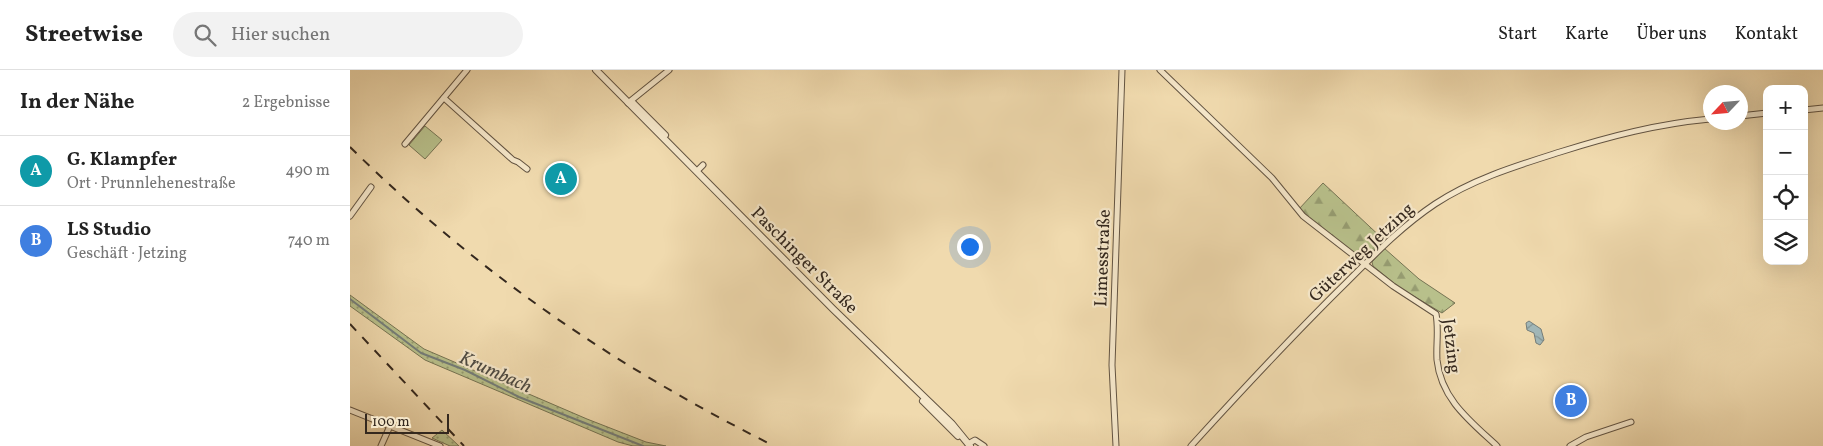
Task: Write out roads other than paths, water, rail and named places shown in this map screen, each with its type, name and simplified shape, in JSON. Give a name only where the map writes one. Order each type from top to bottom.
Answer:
[{"type":"street","points":[[405,144],[467,70]]},
{"type":"street","name":"Paschinger Straße","points":[[596,70],[621,95],[652,120],[678,152],[913,388],[948,428],[969,445]]},
{"type":"street","points":[[629,102],[669,70]]},
{"type":"street","name":"Limesstraße","points":[[1116,446],[1112,365],[1122,70]]},
{"type":"street","points":[[1160,70],[1256,162],[1303,216],[1365,265]]},
{"type":"street","points":[[444,98],[513,160],[527,169]]},
{"type":"street","points":[[1808,110],[1823,108]]},
{"type":"street","points":[[1748,115],[1763,113]]},
{"type":"street","name":"Güterweg Jetzing","points":[[1191,446],[1279,351],[1365,265],[1422,213],[1452,194],[1493,174],[1629,131],[1665,124],[1703,120]]},
{"type":"street","points":[[697,171],[703,165]]},
{"type":"street","points":[[350,216],[371,187]]},
{"type":"street","name":"Jetzing","points":[[1365,265],[1436,314],[1438,326],[1437,363],[1445,390],[1458,409],[1497,446]]},
{"type":"street","points":[[350,410],[440,446]]},
{"type":"street","points":[[1570,446],[1586,437],[1631,422]]},
{"type":"street","points":[[381,446],[390,426]]},
{"type":"street","points":[[969,445],[978,441],[984,446]]},
{"type":"water","points":[[1529,321],[1541,329],[1544,340],[1540,345],[1536,343],[1534,333],[1527,330],[1526,323]]},
{"type":"waterway","name":"Krumbach","points":[[350,299],[421,353],[465,370],[519,397],[643,446]]},
{"type":"railway","points":[[350,147],[448,236],[550,314],[658,383],[774,446]]},
{"type":"railway","points":[[350,324],[464,446]]},
{"type":"place","name":"G. Klampfer","points":[[561,179]]},
{"type":"place","name":"LS Studio","points":[[1571,401]]}]
